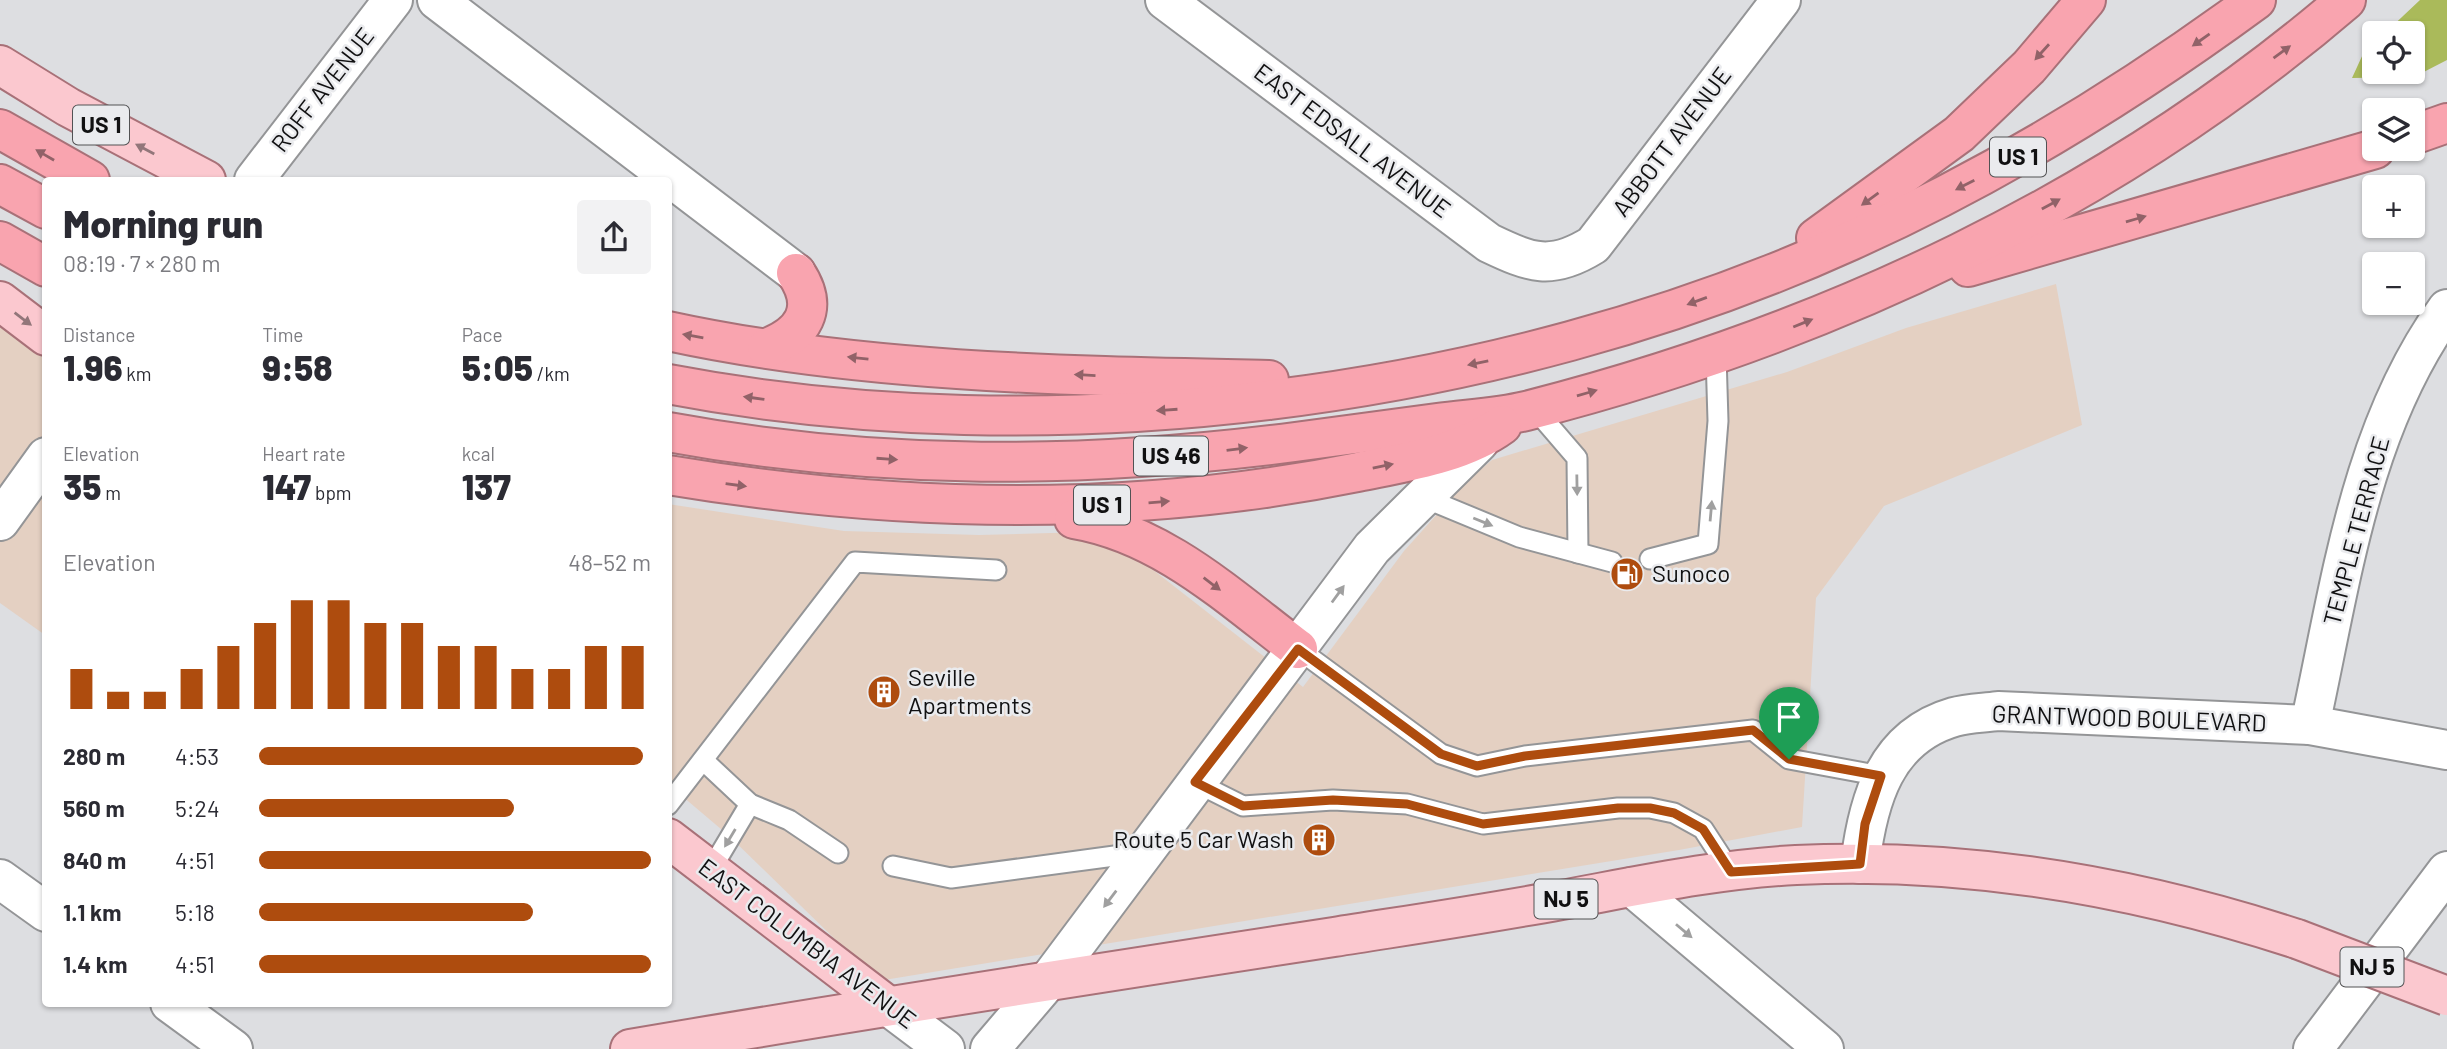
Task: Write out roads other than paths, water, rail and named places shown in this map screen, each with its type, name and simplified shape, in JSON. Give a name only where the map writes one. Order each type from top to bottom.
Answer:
[{"type":"highway","points":[[1761,278],[1959,134],[2029,67],[2087,0]]},
{"type":"highway","name":"US 1","points":[[672,332],[767,348],[914,364],[1077,375],[1380,382],[1515,355],[1650,318],[1761,278],[1851,241],[2032,150],[2149,76],[2256,0]]},
{"type":"highway","name":"US 1","points":[[672,476],[814,494],[990,505],[1099,505],[1195,498],[1314,481],[1479,442],[1528,410],[1716,355],[1881,291],[2057,201],[2151,143],[2294,44],[2346,0]]},
{"type":"highway","points":[[2425,131],[2447,123]]},
{"type":"highway","points":[[0,129],[85,177]]},
{"type":"highway","points":[[1881,291],[2362,153]]},
{"type":"highway","points":[[0,184],[42,207]]},
{"type":"highway","points":[[0,241],[42,265]]},
{"type":"highway","points":[[767,348],[788,340],[802,324],[807,299],[796,273]]},
{"type":"highway","name":"US 46","points":[[672,385],[835,407],[957,416],[1026,416],[1238,404],[1380,382]]},
{"type":"highway","name":"US 46","points":[[672,433],[819,454],[917,461],[1054,463],[1197,454],[1528,410]]},
{"type":"highway","points":[[990,505],[1091,522],[1142,538],[1192,569],[1298,649]]},
{"type":"main road","name":"US 1","points":[[0,65],[68,107],[200,177]]},
{"type":"main road","points":[[0,301],[42,333]]},
{"type":"main road","name":"EAST COLUMBIA AVENUE","points":[[672,841],[888,1006]]},
{"type":"main road","name":"NJ 5","points":[[630,1049],[1731,872],[1860,864],[2018,874],[2104,886],[2244,921],[2447,996]]},
{"type":"street","name":"ROFF AVENUE","points":[[256,177],[393,0]]},
{"type":"street","points":[[437,0],[670,177]]},
{"type":"street","name":"EAST EDSALL AVENUE","points":[[1165,0],[1489,243],[1527,261],[1549,263]]},
{"type":"street","name":"ABBOTT AVENUE","points":[[1549,263],[1574,257],[1593,245],[1781,0]]},
{"type":"street","points":[[672,179],[796,273]]},
{"type":"street","name":"TEMPLE TERRACE","points":[[2310,725],[2362,489],[2386,420],[2422,343],[2447,309]]},
{"type":"street","points":[[990,1049],[1048,981],[1372,548],[1420,496],[1479,442]]},
{"type":"street","points":[[0,521],[42,463]]},
{"type":"street","name":"GRANTWOOD BOULEVARD","points":[[1860,864],[1865,824],[1881,776],[1900,751],[1923,731],[1954,717],[1998,711],[2310,725],[2447,750]]},
{"type":"street","points":[[0,879],[42,909]]},
{"type":"street","points":[[2313,1049],[2443,884]]},
{"type":"street","points":[[1632,887],[1824,1049]]},
{"type":"street","name":"EAST COLUMBIA AVENUE","points":[[888,1006],[946,1049]]},
{"type":"street","points":[[175,1007],[233,1049]]},
{"type":"lane","points":[[1650,559],[1708,544],[1718,421],[1716,355]]},
{"type":"lane","points":[[1528,410],[1577,458],[1578,553]]},
{"type":"lane","points":[[1420,496],[1519,537],[1612,562]]},
{"type":"lane","points":[[672,800],[855,562],[996,570]]},
{"type":"lane","points":[[1298,649],[1441,754],[1477,766],[1525,756],[1753,730],[1789,759],[1881,776]]},
{"type":"lane","points":[[703,760],[750,804],[789,820],[838,853]]},
{"type":"lane","points":[[1195,782],[1243,806],[1333,800],[1407,804],[1483,824],[1618,808],[1650,808],[1674,813],[1703,829],[1731,872]]},
{"type":"lane","points":[[710,871],[750,804]]},
{"type":"lane","points":[[893,866],[951,878],[1145,852]]},
{"type":"place","name":"Sunoco","points":[[1627,574]]},
{"type":"place","name":"Seville Apartments","points":[[884,692]]},
{"type":"place","name":"Route 5 Car Wash","points":[[1319,840]]}]
